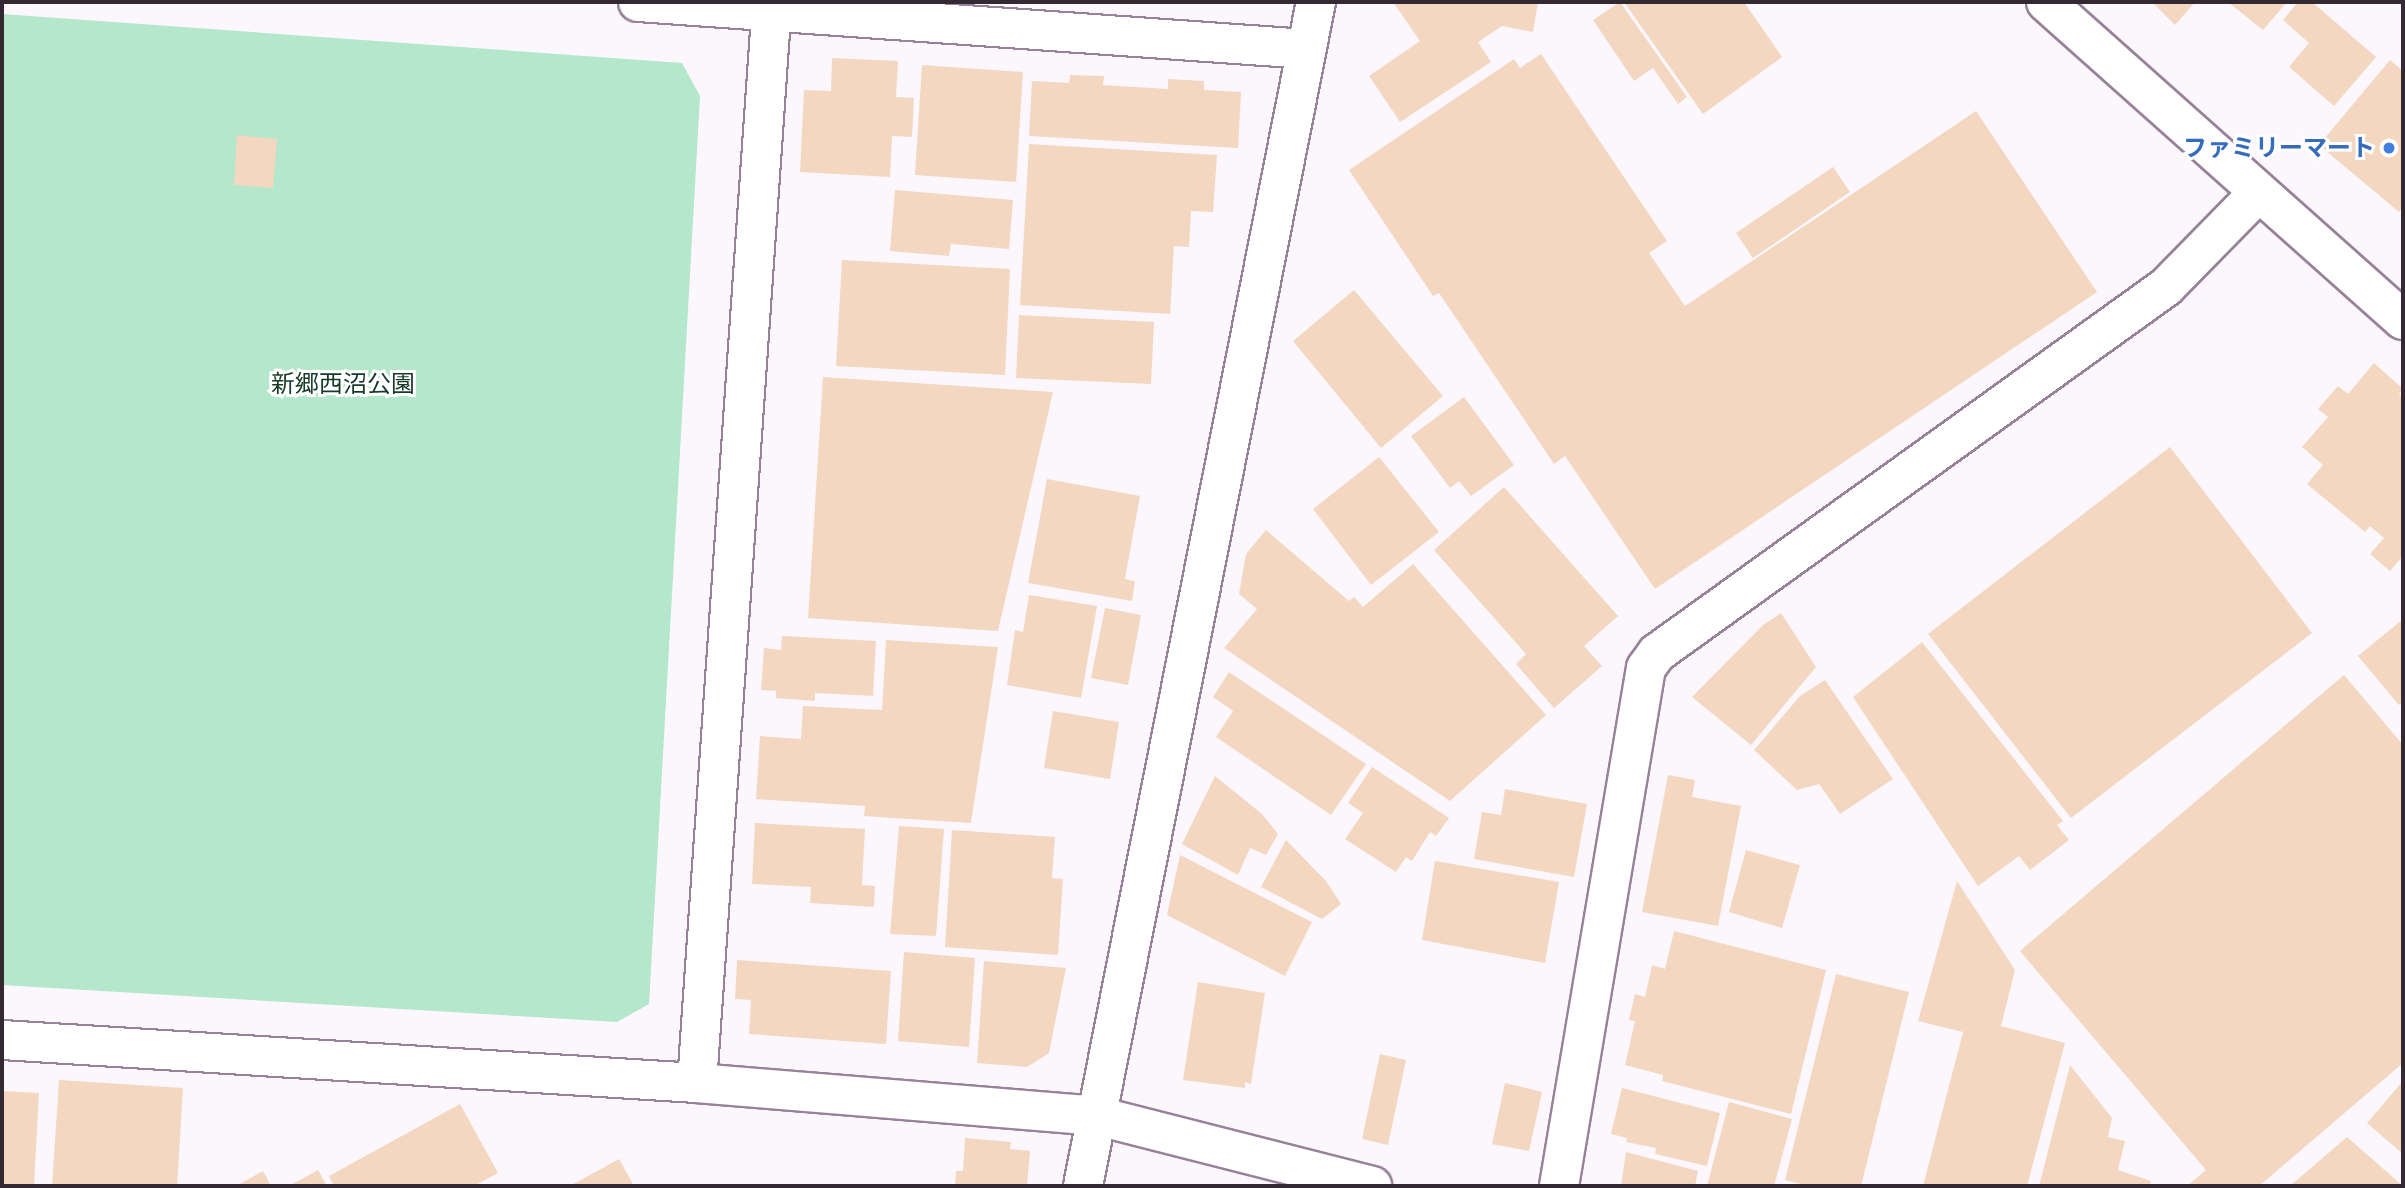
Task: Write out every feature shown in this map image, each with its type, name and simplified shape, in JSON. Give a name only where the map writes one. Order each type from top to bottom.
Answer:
[{"type":"street","points":[[638,2],[772,6],[1306,49]]},
{"type":"street","points":[[1083,1186],[1316,2]]},
{"type":"street","points":[[2046,2],[2403,320]]},
{"type":"street","points":[[697,1083],[772,6]]},
{"type":"street","points":[[1559,1186],[1646,668],[1657,653],[2166,287],[2258,193]]},
{"type":"street","points":[[2,1040],[697,1083],[1098,1116],[1372,1186]]},
{"type":"green space","name":"新郷西沼公園","points":[[2,14],[682,63],[700,96],[649,1004],[617,1022],[2,985]]},
{"type":"building","points":[[1393,2],[1538,2],[1533,32],[1502,26],[1478,42],[1491,62],[1400,122],[1369,76],[1420,41]]},
{"type":"building","points":[[1620,2],[1687,97],[1678,104],[1653,68],[1634,81],[1593,20]]},
{"type":"building","points":[[1624,2],[1744,2],[1782,57],[1703,114]]},
{"type":"building","points":[[2152,2],[2195,2],[2175,25]]},
{"type":"building","points":[[2228,2],[2287,2],[2263,30]]},
{"type":"building","points":[[2298,2],[2312,2],[2376,57],[2334,106],[2289,67],[2309,43],[2283,20]]},
{"type":"building","points":[[1541,54],[1667,241],[1649,253],[1685,306],[1976,111],[2097,292],[1655,589],[1565,456],[1554,464],[1439,293],[1433,296],[1349,170],[1514,59],[1520,68]]},
{"type":"building","points":[[832,58],[898,61],[896,97],[914,98],[912,137],[892,136],[890,177],[800,172],[804,90],[831,91]]},
{"type":"building","points":[[2390,60],[2403,71],[2403,207],[2399,212],[2319,145]]},
{"type":"building","points":[[922,65],[1023,72],[1016,182],[915,175]]},
{"type":"building","points":[[1070,75],[1104,76],[1103,85],[1168,89],[1168,79],[1204,81],[1204,90],[1241,92],[1238,148],[1029,136],[1032,81],[1069,83]]},
{"type":"building","points":[[237,135],[277,139],[273,188],[234,185]]},
{"type":"building","points":[[1029,144],[1217,155],[1213,212],[1191,211],[1189,247],[1174,246],[1170,314],[1020,305]]},
{"type":"building","points":[[1833,167],[1850,192],[1753,258],[1736,233]]},
{"type":"building","points":[[895,190],[1013,200],[1009,249],[951,244],[949,256],[890,251]]},
{"type":"building","points":[[842,260],[1010,269],[1005,375],[836,366]]},
{"type":"building","points":[[1354,290],[1443,396],[1381,448],[1293,341]]},
{"type":"building","points":[[1019,315],[1154,322],[1151,384],[1016,378]]},
{"type":"building","points":[[2374,363],[2403,389],[2399,394],[2403,398],[2403,556],[2390,571],[2370,554],[2384,538],[2370,526],[2365,532],[2307,484],[2323,465],[2302,447],[2328,417],[2318,409],[2338,386],[2348,394]]},
{"type":"building","points":[[823,377],[1053,392],[998,631],[808,618]]},
{"type":"building","points":[[1464,397],[1514,465],[1471,496],[1459,481],[1450,488],[1411,436]]},
{"type":"building","points":[[2170,447],[2312,633],[2071,818],[1928,634]]},
{"type":"building","points":[[1379,457],[1439,532],[1371,585],[1313,509]]},
{"type":"building","points":[[1047,479],[1140,496],[1125,579],[1135,581],[1132,601],[1028,583]]},
{"type":"building","points":[[1504,487],[1618,616],[1584,646],[1602,666],[1554,708],[1516,664],[1526,654],[1434,550]]},
{"type":"building","points":[[1266,530],[1349,601],[1354,597],[1363,607],[1413,564],[1546,715],[1450,801],[1224,648],[1257,609],[1239,594],[1246,554]]},
{"type":"building","points":[[1029,595],[1097,606],[1081,698],[1007,685],[1015,630],[1023,632]]},
{"type":"building","points":[[1105,608],[1141,615],[1128,685],[1091,678]]},
{"type":"building","points":[[1781,613],[1816,667],[1751,745],[1692,697],[1763,625]]},
{"type":"building","points":[[2403,619],[2403,701],[2399,705],[2358,656]]},
{"type":"building","points":[[782,636],[876,641],[873,696],[815,693],[815,701],[776,698],[776,691],[761,690],[764,648],[781,650]]},
{"type":"building","points":[[886,640],[998,647],[971,823],[864,816],[865,806],[756,799],[760,736],[801,739],[803,706],[882,710]]},
{"type":"building","points":[[1922,642],[2063,821],[2057,825],[2069,840],[2030,870],[2019,856],[1978,886],[1853,697]]},
{"type":"building","points":[[1229,672],[1366,764],[1331,815],[1216,737],[1233,711],[1213,697]]},
{"type":"building","points":[[2344,675],[2403,745],[2403,1063],[2259,1186],[2187,1186],[2206,1170],[2020,951]]},
{"type":"building","points":[[1825,680],[1893,779],[1840,814],[1819,784],[1797,790],[1754,750],[1800,696]]},
{"type":"building","points":[[1053,711],[1119,722],[1110,779],[1044,768]]},
{"type":"building","points":[[1372,767],[1449,818],[1436,836],[1430,832],[1412,861],[1406,857],[1396,872],[1345,839],[1363,813],[1348,803]]},
{"type":"building","points":[[1668,775],[1695,780],[1692,797],[1741,806],[1718,926],[1642,912]]},
{"type":"building","points":[[1215,776],[1262,814],[1278,834],[1266,855],[1250,848],[1238,875],[1182,844]]},
{"type":"building","points":[[1505,789],[1587,804],[1574,877],[1474,859],[1482,812],[1501,815]]},
{"type":"building","points":[[755,823],[865,829],[862,885],[875,886],[874,907],[810,903],[811,887],[752,884]]},
{"type":"building","points":[[899,826],[944,829],[936,936],[890,934]]},
{"type":"building","points":[[952,830],[1055,837],[1052,878],[1063,879],[1058,955],[945,947]]},
{"type":"building","points":[[1286,840],[1326,881],[1341,904],[1322,919],[1261,887]]},
{"type":"building","points":[[1746,850],[1800,865],[1782,928],[1729,912]]},
{"type":"building","points":[[1180,855],[1312,922],[1285,976],[1167,915]]},
{"type":"building","points":[[1435,861],[1559,882],[1545,963],[1422,940]]},
{"type":"building","points":[[1957,881],[2015,970],[2001,1026],[2065,1043],[2027,1186],[1923,1186],[1963,1032],[1918,1021]]},
{"type":"building","points":[[1674,931],[1826,970],[1791,1114],[1662,1081],[1663,1075],[1625,1065],[1635,1021],[1629,1020],[1635,994],[1645,997],[1652,965],[1665,969]]},
{"type":"building","points":[[904,952],[975,958],[969,1047],[898,1041]]},
{"type":"building","points":[[737,960],[891,971],[886,1044],[749,1034],[751,1000],[735,999]]},
{"type":"building","points":[[984,961],[1066,968],[1049,1053],[1027,1067],[977,1063]]},
{"type":"building","points":[[1836,974],[1909,992],[1861,1186],[1808,1186],[1785,1180]]},
{"type":"building","points":[[1198,982],[1265,993],[1251,1084],[1245,1082],[1245,1088],[1183,1080]]},
{"type":"building","points":[[1380,1054],[1406,1060],[1388,1145],[1362,1139]]},
{"type":"building","points":[[2070,1065],[2112,1118],[2108,1137],[2125,1141],[2118,1170],[2151,1181],[2150,1186],[2039,1186]]},
{"type":"building","points":[[59,1080],[183,1088],[177,1186],[52,1186]]},
{"type":"building","points":[[2403,1081],[2403,1154],[2367,1123]]},
{"type":"building","points":[[1505,1083],[1542,1092],[1529,1151],[1492,1144]]},
{"type":"building","points":[[1622,1088],[1720,1113],[1707,1166],[1655,1154],[1656,1148],[1626,1142],[1627,1138],[1611,1134]]},
{"type":"building","points":[[2,1091],[39,1093],[34,1186],[2,1186]]},
{"type":"building","points":[[1729,1102],[1792,1119],[1774,1186],[1707,1186]]},
{"type":"building","points":[[460,1104],[498,1173],[474,1186],[334,1186],[329,1176]]},
{"type":"building","points":[[2347,1137],[2403,1186],[2290,1186]]},
{"type":"building","points":[[965,1138],[1011,1142],[1010,1149],[1030,1151],[1027,1186],[955,1186],[956,1171],[963,1171]]},
{"type":"building","points":[[1626,1152],[1698,1171],[1695,1186],[1621,1186]]},
{"type":"building","points":[[619,1159],[634,1186],[570,1186]]},
{"type":"building","points":[[318,1170],[327,1186],[289,1186]]},
{"type":"building","points":[[263,1171],[271,1186],[236,1186]]},
{"type":"place","name":"ファミリーマート","points":[[2389,148]]}]
